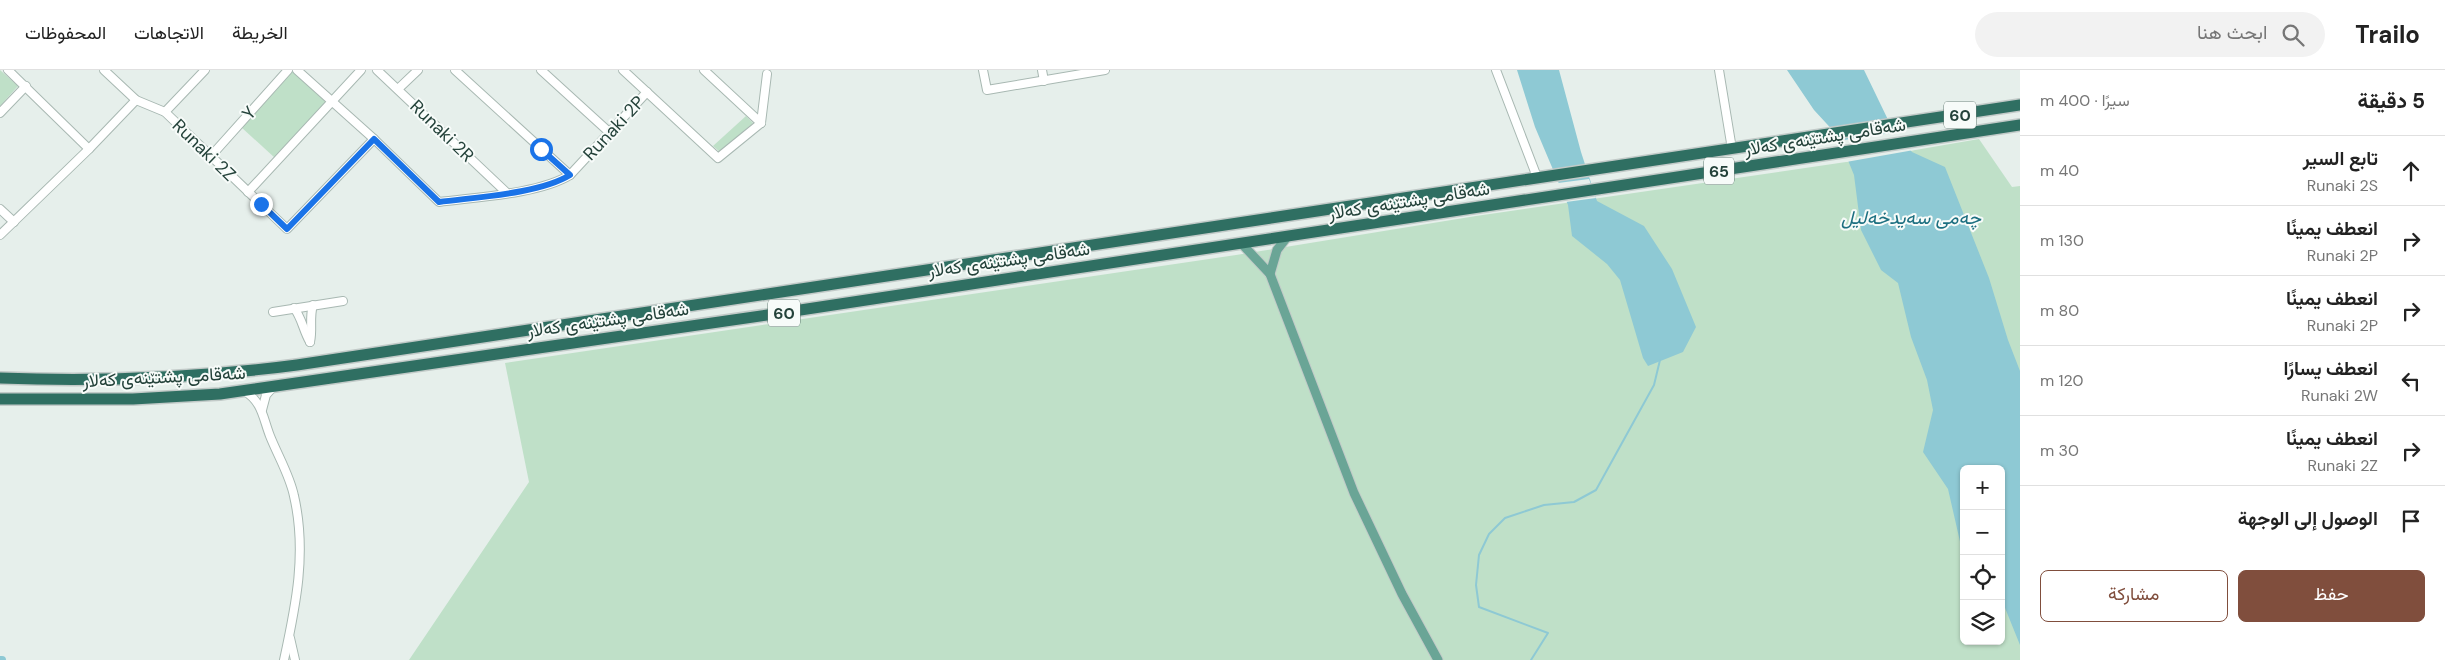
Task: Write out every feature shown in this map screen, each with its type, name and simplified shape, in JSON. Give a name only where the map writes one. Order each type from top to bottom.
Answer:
[{"type":"highway","name":"شەقامی پشتێنەی کەلار","points":[[0,378],[53,380],[202,376],[297,365],[1594,168],[1813,138],[2020,105]]},
{"type":"highway","points":[[1990,110],[1997,118],[1994,129]]},
{"type":"highway","name":"شەقامی پشتێنەی کەلار","points":[[0,398],[124,400],[201,396],[244,391],[1242,244],[2020,125]]},
{"type":"highway","points":[[874,278],[880,287],[877,298]]},
{"type":"highway","points":[[201,396],[196,393],[193,387],[195,380],[202,376]]},
{"type":"main road","points":[[1270,274],[1277,250],[1287,237]]},
{"type":"main road","points":[[1242,244],[1270,274],[1354,493],[1402,594],[1438,660]]},
{"type":"street","points":[[8,70],[89,148]]},
{"type":"street","points":[[109,71],[136,100],[165,112],[205,70]]},
{"type":"street","name":"Y","points":[[211,156],[288,70]]},
{"type":"street","points":[[297,70],[374,139]]},
{"type":"street","points":[[248,192],[361,70]]},
{"type":"street","name":"Runaki 2R","points":[[377,70],[507,193]]},
{"type":"street","points":[[398,89],[418,70]]},
{"type":"street","points":[[455,70],[570,175]]},
{"type":"street","points":[[541,70],[609,132]]},
{"type":"street","points":[[623,70],[718,158],[761,123],[767,74]]},
{"type":"street","points":[[704,70],[761,123]]},
{"type":"street","points":[[983,70],[987,90],[1105,70]]},
{"type":"street","points":[[1042,70],[1044,81]]},
{"type":"street","points":[[1496,70],[1542,177]]},
{"type":"street","points":[[1718,70],[1732,149]]},
{"type":"street","points":[[0,113],[26,86]]},
{"type":"street","name":"Runaki 2P","points":[[374,139],[439,202],[507,193],[562,180],[570,175],[647,92]]},
{"type":"street","points":[[0,235],[136,100]]},
{"type":"street","name":"Runaki 2Z","points":[[165,112],[287,229],[374,139]]},
{"type":"street","points":[[0,209],[14,222]]},
{"type":"street","points":[[273,312],[343,301]]},
{"type":"street","points":[[294,308],[300,316],[304,332],[310,342],[313,329],[310,314],[313,305]]},
{"type":"street","points":[[262,410],[266,394],[272,387]]},
{"type":"street","points":[[244,391],[254,398],[262,410],[265,424],[292,488],[299,525],[301,558],[290,634],[284,660]]},
{"type":"street","points":[[290,634],[295,660]]},
{"type":"green space","points":[[0,70],[18,86],[0,106]]},
{"type":"green space","points":[[292,71],[327,102],[275,158],[241,127]]},
{"type":"green space","points":[[746,116],[753,123],[720,152],[713,146]]},
{"type":"green space","points":[[1979,139],[2012,187],[2020,186],[2020,660],[409,660],[529,482],[505,363],[1236,255],[1476,216],[1846,162]]},
{"type":"water","points":[[1517,70],[1559,70],[1581,152],[1597,201],[1644,226],[1672,269],[1696,327],[1683,352],[1648,366],[1643,358],[1620,280],[1607,264],[1572,236],[1568,205],[1535,127]]},
{"type":"water","name":"چەمی سەیدخەلیل","points":[[1787,70],[1864,70],[1892,128],[1912,152],[1945,167],[1989,278],[2008,340],[2020,371],[2020,645],[2005,608],[2005,465],[1960,465],[1960,542],[1948,489],[1923,452],[1933,410],[1927,380],[1911,337],[1898,283],[1881,270],[1861,230],[1854,175],[1838,136],[1814,110]]},
{"type":"pier","points":[[1898,132],[1914,150],[1846,162],[1837,141]]},
{"type":"pier","points":[[1589,179],[1596,198],[1566,202],[1558,183]]},
{"type":"waterway","points":[[1531,660],[1548,633],[1479,607],[1476,585],[1479,555],[1489,534],[1505,518],[1544,505],[1574,502],[1596,490],[1654,385],[1660,360]]},
{"type":"route","points":[[261,204],[287,229],[374,139],[439,202],[517,192],[562,180],[570,175],[541,149]]}]
